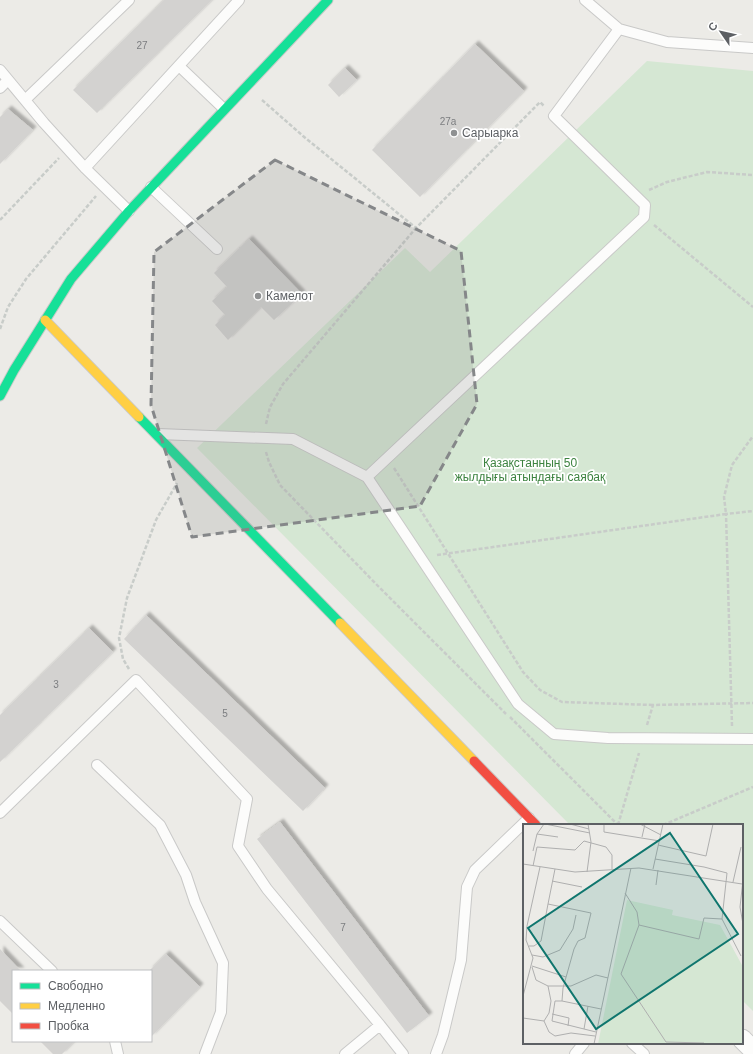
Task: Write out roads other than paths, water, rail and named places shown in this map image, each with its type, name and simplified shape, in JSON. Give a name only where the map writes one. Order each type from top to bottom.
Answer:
[{"type":"street","points":[[0,396],[14,370],[71,279],[151,187],[328,0]]},
{"type":"street","points":[[45,320],[533,821]]},
{"type":"street","points":[[743,1040],[753,1050]]},
{"type":"lane","points":[[25,100],[129,0]]},
{"type":"lane","points":[[85,168],[239,0]]},
{"type":"lane","points":[[585,0],[619,29],[667,42],[753,48]]},
{"type":"lane","points":[[367,477],[644,217],[645,205],[554,116],[619,29]]},
{"type":"lane","points":[[179,66],[224,109]]},
{"type":"lane","points":[[0,70],[67,149],[129,211]]},
{"type":"lane","points":[[0,88],[8,80]]},
{"type":"lane","points":[[151,187],[217,249]]},
{"type":"lane","points":[[156,434],[293,439],[367,477],[518,704],[554,734],[608,738],[753,739]]},
{"type":"lane","points":[[0,813],[136,680],[247,798],[238,846],[267,889],[403,1054]]},
{"type":"lane","points":[[97,765],[160,825],[186,875],[195,902],[223,963],[221,1012],[205,1054]]},
{"type":"lane","points":[[436,1054],[443,1035],[461,960],[467,887],[475,870],[523,829]]},
{"type":"lane","points":[[0,921],[51,970]]},
{"type":"lane","points":[[344,1054],[380,1025]]},
{"type":"lane","points":[[115,1042],[118,1054]]},
{"type":"lane","points":[[575,1054],[583,1044]]},
{"type":"lane","points":[[633,1044],[644,1054]]},
{"type":"place","name":"Сарыарка","points":[[454,133]]},
{"type":"place","name":"Камелот","points":[[258,296]]},
{"type":"park label","name":"Қазақстанның 50 жылдығы атындағы саябақ","points":[[530,470]]}]
